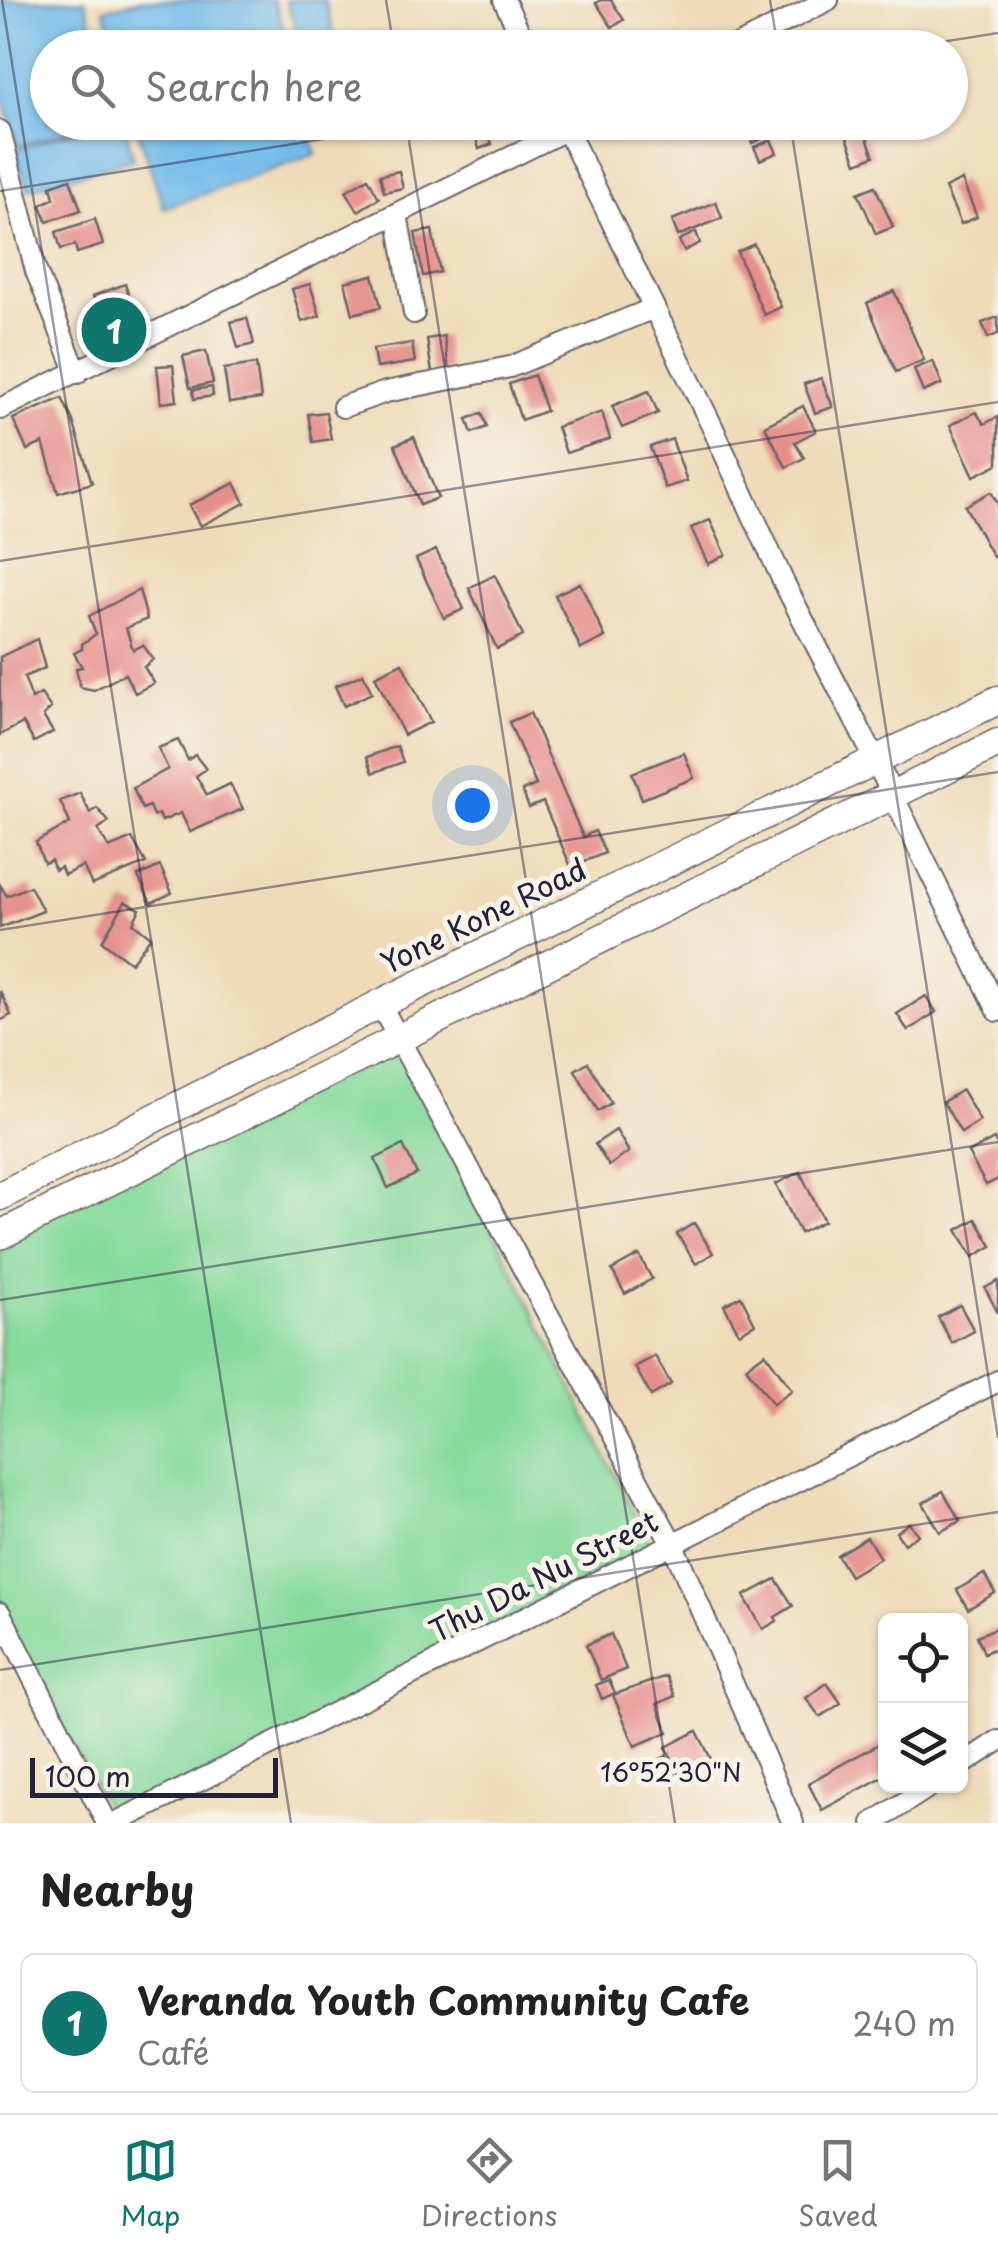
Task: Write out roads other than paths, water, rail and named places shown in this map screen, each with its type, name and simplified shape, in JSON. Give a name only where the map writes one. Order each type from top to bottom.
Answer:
[{"type":"street","points":[[504,0],[518,30]]},
{"type":"street","points":[[768,30],[828,0]]},
{"type":"street","points":[[0,130],[36,270],[77,373]]},
{"type":"street","points":[[0,409],[541,140]]},
{"type":"street","points":[[577,140],[784,584],[876,760],[998,1011]]},
{"type":"street","points":[[397,214],[414,313]]},
{"type":"street","points":[[343,407],[386,392],[510,367],[654,308]]},
{"type":"street","name":"Yone Kone Road","points":[[0,1196],[998,700]]},
{"type":"street","points":[[0,1235],[998,743]]},
{"type":"street","points":[[683,856],[698,890]]},
{"type":"street","points":[[380,1004],[672,1545],[792,1823]]},
{"type":"street","name":"Thu Da Nu Street","points":[[115,1823],[998,1381]]},
{"type":"street","points":[[0,1613],[107,1823]]},
{"type":"street","points":[[968,1761],[998,1742]]},
{"type":"street","points":[[873,1823],[919,1793]]},
{"type":"water","points":[[0,0],[85,0],[94,30],[30,30],[30,140],[38,140],[18,146],[0,89]]},
{"type":"water","points":[[142,0],[274,0],[284,30],[111,30],[104,9]]},
{"type":"water","points":[[286,0],[325,0],[333,30],[296,30]]},
{"type":"water","points":[[46,140],[129,140],[133,159],[28,189],[15,150]]},
{"type":"water","points":[[141,140],[311,140],[316,154],[164,208]]},
{"type":"place","name":"Veranda Youth Community Cafe","points":[[114,330]]}]
